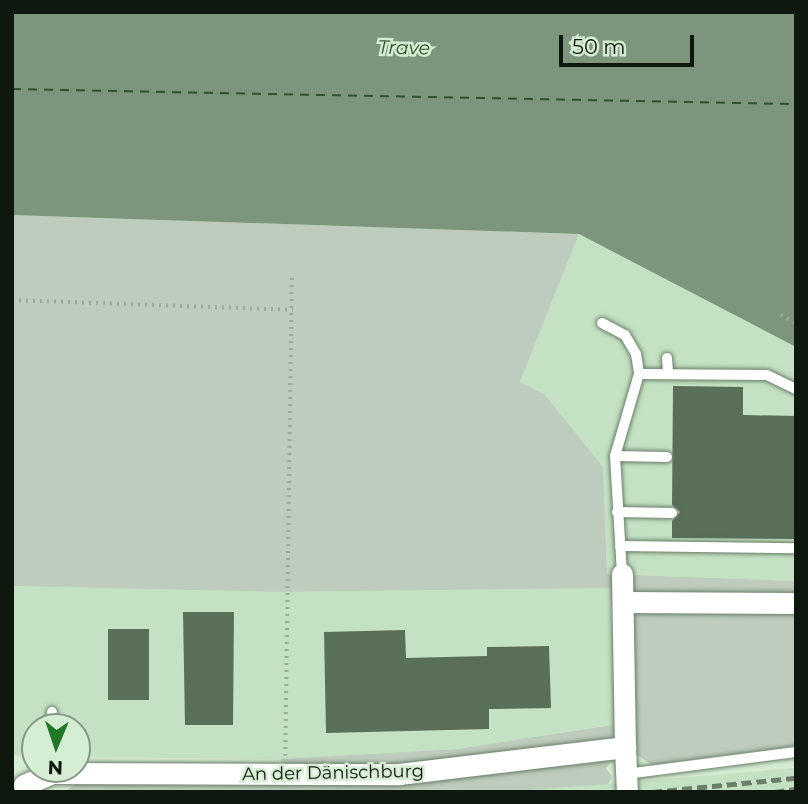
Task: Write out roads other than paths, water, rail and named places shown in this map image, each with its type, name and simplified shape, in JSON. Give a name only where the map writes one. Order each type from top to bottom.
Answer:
[{"type":"street","points":[[622,574],[627,783]]},
{"type":"street","points":[[624,602],[796,603]]},
{"type":"street","name":"An der Dänischburg","points":[[91,772],[399,774],[625,747]]},
{"type":"street","name":"An der Dänischburg","points":[[24,785],[28,783]]},
{"type":"lane","points":[[602,323],[625,335],[636,354],[639,374],[615,456],[622,574]]},
{"type":"lane","points":[[667,358],[667,374]]},
{"type":"lane","points":[[639,374],[767,375],[796,389]]},
{"type":"lane","points":[[615,456],[667,457]]},
{"type":"lane","points":[[617,512],[672,513]]},
{"type":"lane","points":[[620,546],[796,548]]},
{"type":"lane","points":[[627,783],[796,752]]},
{"type":"water","name":"Trave","points":[[12,12],[796,12],[796,347],[579,234],[12,215]]},
{"type":"railway","points":[[652,792],[796,778]]},
{"type":"railway","points":[[774,792],[796,789]]}]
